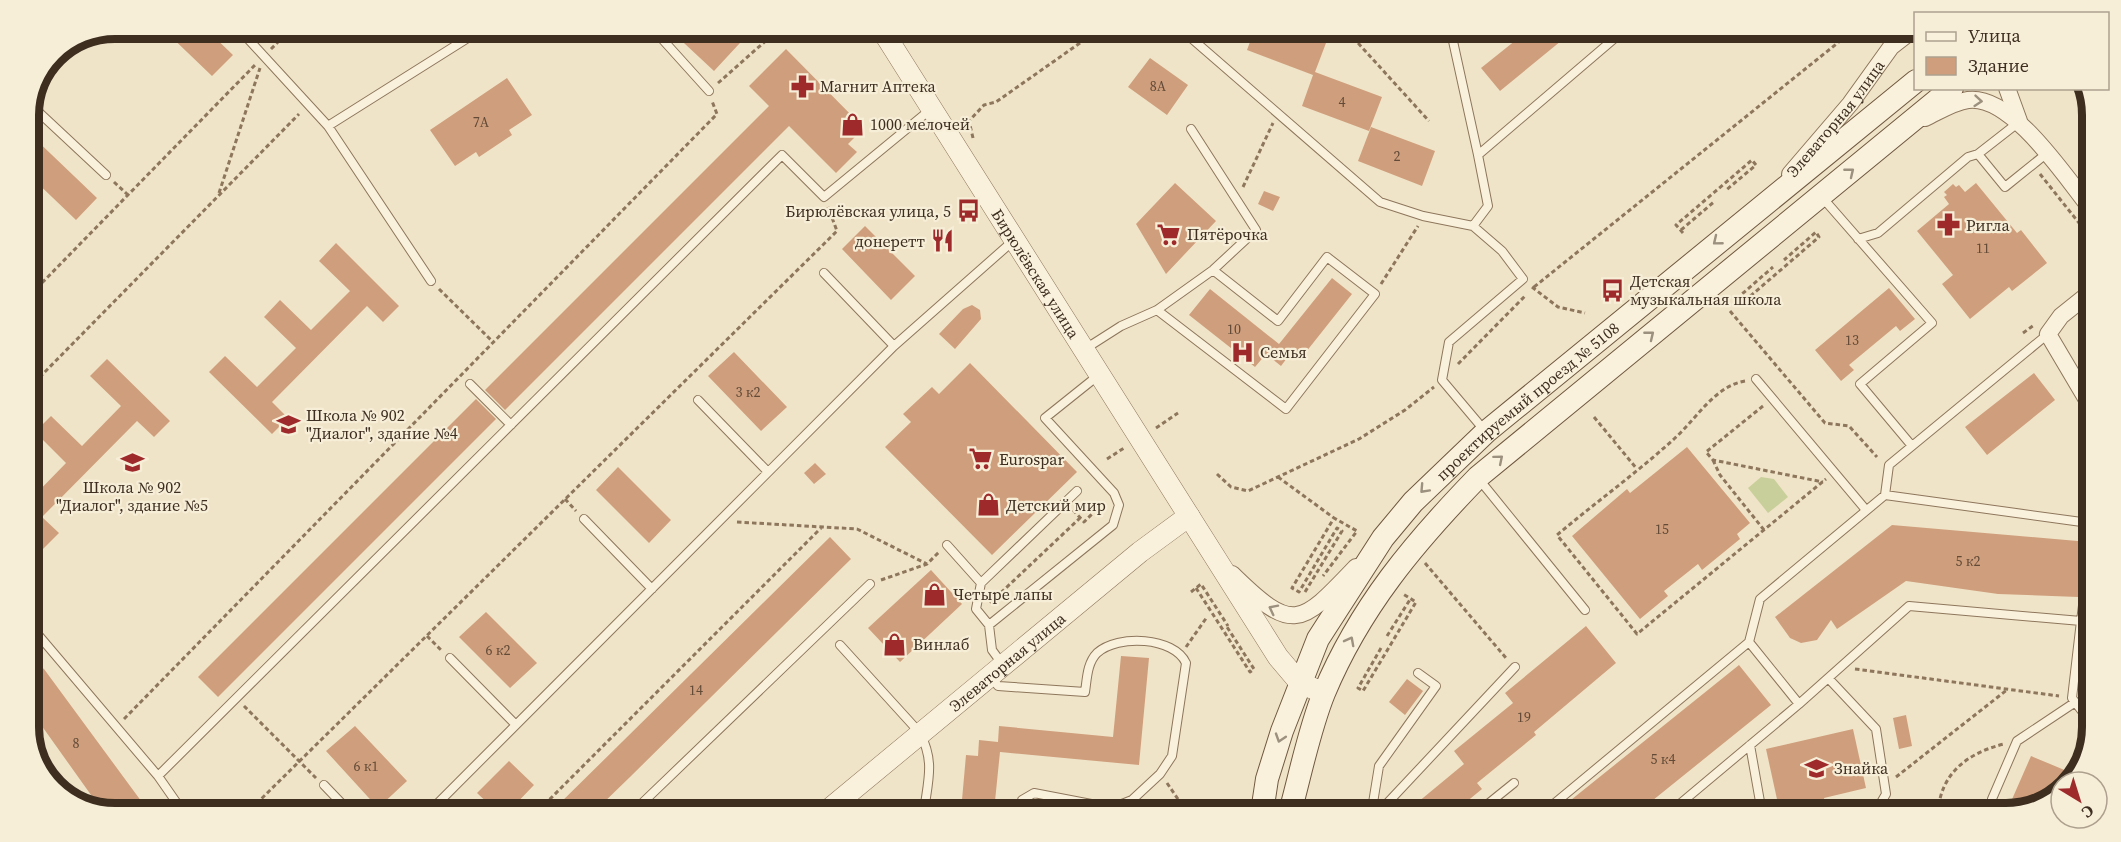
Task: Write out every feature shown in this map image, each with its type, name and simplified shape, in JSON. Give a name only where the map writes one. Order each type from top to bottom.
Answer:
[{"type":"main road","name":"проектируемый проезд № 5108","points":[[1263,803],[1267,779],[1300,683],[1318,639],[1383,538],[1432,481],[1486,432],[1914,83]]},
{"type":"main road","name":"проектируемый проезд № 5108","points":[[1293,803],[1324,693],[1372,601],[1411,547],[1478,477],[1950,90]]},
{"type":"street","name":"Бирюлёвская улица","points":[[888,39],[1016,238],[1278,657],[1300,683]]},
{"type":"street","name":"Элеваторная улица","points":[[1763,204],[1850,104],[1891,47],[1901,39]]},
{"type":"street","points":[[2008,90],[2019,121]]},
{"type":"street","points":[[1905,127],[1969,100],[1993,103],[2019,121],[2082,194]]},
{"type":"street","points":[[2082,299],[2061,316],[2048,334],[2082,391]]},
{"type":"street","name":"Элеваторная улица","points":[[837,803],[1140,552],[1189,516]]},
{"type":"street","points":[[1218,560],[1271,610],[1285,614],[1300,614],[1322,603],[1383,538]]},
{"type":"street","points":[[1300,683],[1324,693]]},
{"type":"lane","points":[[249,39],[328,126],[431,281]]},
{"type":"lane","points":[[328,126],[466,39]]},
{"type":"lane","points":[[662,39],[709,91]]},
{"type":"lane","points":[[1192,39],[1380,202],[1423,216],[1473,226],[1502,251],[1523,279],[1449,342],[1442,381],[1486,432]]},
{"type":"lane","points":[[1453,39],[1488,206],[1473,226]]},
{"type":"lane","points":[[1478,155],[1614,39]]},
{"type":"lane","points":[[158,776],[782,155],[824,197],[932,108]]},
{"type":"lane","points":[[39,113],[106,175]]},
{"type":"lane","points":[[1858,239],[1878,232],[1968,157],[1978,154],[2019,121]]},
{"type":"lane","points":[[1085,350],[1121,326],[1156,310],[1213,270],[1256,230],[1191,129]]},
{"type":"lane","points":[[1978,154],[2005,187],[2046,154]]},
{"type":"lane","points":[[1821,195],[1932,323],[1860,384],[1912,446]]},
{"type":"lane","points":[[438,803],[894,346],[1016,238]]},
{"type":"lane","points":[[1156,310],[1286,409],[1375,294],[1327,257],[1278,321],[1213,270]]},
{"type":"lane","points":[[824,273],[894,346]]},
{"type":"lane","points":[[1555,803],[1749,642],[1760,599],[1885,495],[1889,465],[2048,334]]},
{"type":"lane","points":[[989,626],[1113,525],[1119,505],[1114,493],[1045,418],[1100,374]]},
{"type":"lane","points":[[1756,379],[1866,510]]},
{"type":"lane","points":[[470,384],[511,425]]},
{"type":"lane","points":[[699,400],[768,472]]},
{"type":"lane","points":[[1478,477],[1585,610]]},
{"type":"lane","points":[[1077,491],[981,583],[976,609],[989,626],[998,686],[1084,692],[1089,663],[1099,651],[1119,642],[1133,640],[1172,647],[1182,653],[1185,669],[1172,756],[1160,773],[1132,800],[1124,803]]},
{"type":"lane","points":[[1885,495],[2082,522]]},
{"type":"lane","points":[[584,519],[652,589]]},
{"type":"lane","points":[[947,545],[981,583]]},
{"type":"lane","points":[[642,803],[870,584]]},
{"type":"lane","points":[[1681,803],[1829,679],[1909,606],[2081,621]]},
{"type":"lane","points":[[2082,613],[2073,700],[2082,711]]},
{"type":"lane","points":[[39,636],[117,726],[177,803]]},
{"type":"lane","points":[[1749,642],[1799,704]]},
{"type":"lane","points":[[840,645],[920,733],[931,759],[925,803]]},
{"type":"lane","points":[[450,658],[516,725]]},
{"type":"lane","points":[[1386,803],[1515,668]]},
{"type":"lane","points":[[1373,803],[1379,766],[1436,686],[1418,673]]},
{"type":"lane","points":[[1829,679],[1876,729],[1886,794],[1881,803]]},
{"type":"lane","points":[[1994,803],[1992,799],[2017,741],[2073,700]]},
{"type":"lane","points":[[1750,745],[1760,803]]},
{"type":"lane","points":[[1489,803],[1514,783]]},
{"type":"lane","points":[[324,785],[341,803]]},
{"type":"lane","points":[[1022,803],[1022,800],[1034,793],[1086,803]]},
{"type":"path","points":[[39,286],[281,39]]},
{"type":"path","points":[[117,726],[717,114],[709,91],[768,39]]},
{"type":"path","points":[[974,140],[969,121],[984,105],[996,102],[1086,39]]},
{"type":"path","points":[[1354,39],[1429,121]]},
{"type":"path","points":[[1217,474],[1231,487],[1248,491],[1359,439],[1405,410],[1442,381],[1533,287],[1843,39]]},
{"type":"path","points":[[219,195],[264,55]]},
{"type":"path","points":[[39,378],[309,104]]},
{"type":"path","points":[[1237,200],[1278,113]]},
{"type":"path","points":[[1715,201],[1682,231],[1676,225],[1752,160],[1756,165],[1725,191]]},
{"type":"path","points":[[2032,165],[2082,227]]},
{"type":"path","points":[[106,175],[128,195]]},
{"type":"path","points":[[257,803],[837,231],[824,197]]},
{"type":"path","points":[[1375,294],[1423,216]]},
{"type":"path","points":[[1773,267],[1742,294],[1747,301],[1819,237],[1816,232],[1784,260]]},
{"type":"path","points":[[1523,279],[1558,307],[1585,313]]},
{"type":"path","points":[[431,281],[493,342]]},
{"type":"path","points":[[1730,311],[1825,423],[1849,426],[1877,457]]},
{"type":"path","points":[[1756,379],[1734,382],[1694,415],[1677,436],[1557,535],[1637,634],[1835,473]]},
{"type":"path","points":[[1764,530],[1720,475],[1713,460],[1706,452],[1772,398]]},
{"type":"path","points":[[1156,428],[1178,413]]},
{"type":"path","points":[[1594,417],[1637,469]]},
{"type":"path","points":[[1107,459],[1128,446]]},
{"type":"path","points":[[1713,460],[1823,482]]},
{"type":"path","points":[[1277,476],[1334,518],[1356,531],[1332,561]]},
{"type":"path","points":[[1065,502],[1084,522],[1114,493]]},
{"type":"path","points":[[565,499],[584,519]]},
{"type":"path","points":[[980,613],[1080,518]]},
{"type":"path","points":[[1302,598],[1342,531],[1337,528],[1299,592],[1292,588],[1334,518]]},
{"type":"path","points":[[720,521],[856,529],[927,564]]},
{"type":"path","points":[[546,803],[822,527]]},
{"type":"path","points":[[870,584],[927,564],[947,545]]},
{"type":"path","points":[[1424,563],[1515,668]]},
{"type":"path","points":[[1191,592],[1196,588],[1201,584],[1254,669],[1250,672],[1196,588]]},
{"type":"path","points":[[1382,648],[1358,688],[1363,691],[1416,602],[1403,594]]},
{"type":"path","points":[[1388,636],[1411,598]]},
{"type":"path","points":[[1182,653],[1207,617]]},
{"type":"path","points":[[427,636],[450,658]]},
{"type":"path","points":[[1841,667],[2073,700]]},
{"type":"path","points":[[1885,786],[2008,689]]},
{"type":"path","points":[[237,698],[324,785]]},
{"type":"path","points":[[1939,803],[1939,795],[1951,773],[1986,750],[2017,741]]},
{"type":"path","points":[[1160,773],[1180,803]]},
{"type":"green space","points":[[1761,477],[1774,479],[1788,497],[1768,513],[1748,488]]},
{"type":"building","points":[[173,39],[216,39],[233,55],[212,76]]},
{"type":"building","points":[[680,39],[744,39],[714,71]]},
{"type":"building","points":[[1251,39],[1315,39],[1326,43],[1315,72],[1382,97],[1369,131],[1302,106],[1313,75],[1247,50]]},
{"type":"building","points":[[1517,39],[1563,39],[1500,91],[1481,68]]},
{"type":"building","points":[[786,49],[864,128],[848,144],[857,152],[836,173],[789,126],[505,410],[485,390],[769,106],[749,86]]},
{"type":"building","points":[[1150,58],[1188,85],[1167,115],[1128,87]]},
{"type":"building","points":[[507,78],[532,115],[509,130],[512,135],[479,157],[476,152],[455,166],[430,130]]},
{"type":"building","points":[[1371,127],[1435,151],[1422,186],[1358,161]]},
{"type":"building","points":[[39,143],[97,198],[76,220],[39,185]]},
{"type":"building","points":[[1175,183],[1216,221],[1166,274],[1136,224]]},
{"type":"building","points":[[1976,183],[2017,233],[2021,230],[2047,263],[2012,291],[2009,287],[1970,319],[1942,284],[1953,275],[1917,231],[1949,204],[1944,197],[1947,195],[1944,192],[1953,184],[1956,187],[1959,185],[1965,192]]},
{"type":"building","points":[[1264,191],[1280,197],[1273,211],[1258,204]]},
{"type":"building","points":[[865,226],[915,276],[891,300],[842,249]]},
{"type":"building","points":[[336,243],[399,306],[383,322],[367,306],[272,402],[288,418],[272,434],[209,372],[225,356],[257,387],[296,348],[264,317],[280,300],[311,330],[350,291],[319,261]]},
{"type":"building","points":[[1332,278],[1352,294],[1302,357],[1293,350],[1281,366],[1266,354],[1255,367],[1189,315],[1210,289],[1279,344]]},
{"type":"building","points":[[1889,288],[1915,319],[1900,331],[1896,326],[1849,365],[1854,370],[1841,381],[1815,350]]},
{"type":"building","points":[[972,305],[980,310],[981,319],[955,349],[939,334],[963,309]]},
{"type":"building","points":[[734,352],[787,407],[761,431],[708,376]]},
{"type":"building","points":[[107,359],[170,421],[154,437],[137,421],[42,517],[59,533],[43,549],[39,545],[39,491],[66,463],[39,436],[39,428],[51,416],[82,446],[121,406],[90,376]]},
{"type":"building","name":"Eurospar","points":[[970,363],[1077,472],[992,555],[885,447],[911,422],[903,414],[932,387],[939,394]]},
{"type":"building","points":[[2034,373],[2055,400],[1987,455],[1965,427]]},
{"type":"building","points":[[476,399],[496,419],[218,697],[198,677]]},
{"type":"building","points":[[1687,447],[1750,523],[1737,534],[1740,539],[1702,570],[1698,564],[1664,591],[1668,596],[1640,619],[1572,536],[1627,489],[1630,493]]},
{"type":"building","points":[[815,463],[826,474],[814,484],[804,473]]},
{"type":"building","points":[[618,467],[671,520],[649,543],[596,490]]},
{"type":"building","points":[[1892,525],[2082,541],[2082,592],[2078,597],[1998,594],[1906,581],[1837,629],[1831,620],[1817,640],[1801,643],[1790,638],[1775,617]]},
{"type":"building","points":[[830,537],[851,559],[603,803],[560,803]]},
{"type":"building","points":[[931,570],[962,604],[900,662],[868,628]]},
{"type":"building","points":[[486,612],[537,663],[510,688],[459,637]]},
{"type":"building","points":[[1586,626],[1616,663],[1534,732],[1536,735],[1477,783],[1482,789],[1465,803],[1417,803],[1464,764],[1454,751],[1513,703],[1505,693]]},
{"type":"building","points":[[1121,656],[1149,658],[1139,765],[1000,752],[995,803],[962,803],[966,755],[978,756],[979,740],[998,742],[999,726],[1113,737]]},
{"type":"building","points":[[1739,665],[1771,705],[1649,803],[1567,803]]},
{"type":"building","points":[[39,666],[44,669],[143,803],[115,803],[94,800],[39,722]]},
{"type":"building","points":[[1407,679],[1423,691],[1405,715],[1389,702]]},
{"type":"building","points":[[1906,715],[1912,746],[1899,749],[1893,718]]},
{"type":"building","points":[[355,726],[407,781],[383,803],[373,803],[326,751]]},
{"type":"building","name":"Знайка","points":[[1853,729],[1866,788],[1824,798],[1825,803],[1778,803],[1766,749]]},
{"type":"building","points":[[2031,756],[2064,770],[2049,770],[2049,789],[2030,799],[2011,803]]},
{"type":"building","points":[[509,761],[534,785],[517,803],[488,803],[477,793]]},
{"type":"place","name":"Магнит Аптека","points":[[802,86]]},
{"type":"place","name":"1000 мелочей","points":[[852,124]]},
{"type":"place","name":"Бирюлёвская улица, 5","points":[[969,211]]},
{"type":"place","name":"Ригла","points":[[1948,225]]},
{"type":"place","name":"Пятёрочка","points":[[1169,234]]},
{"type":"place","name":"донеретт","points":[[943,241]]},
{"type":"place","name":"Детская музыкальная школа","points":[[1612,290]]},
{"type":"place","name":"Семья","points":[[1242,352]]},
{"type":"place","name":"Школа № 902 \"Диалог\", здание №4","points":[[288,424]]},
{"type":"place","name":"Eurospar","points":[[981,459]]},
{"type":"place","name":"Школа № 902 \"Диалог\", здание №5","points":[[132,462]]},
{"type":"place","name":"Детский мир","points":[[988,505]]},
{"type":"place","name":"Четыре лапы","points":[[935,594]]},
{"type":"place","name":"Винлаб","points":[[895,644]]},
{"type":"place","name":"Знайка","points":[[1816,768]]}]
